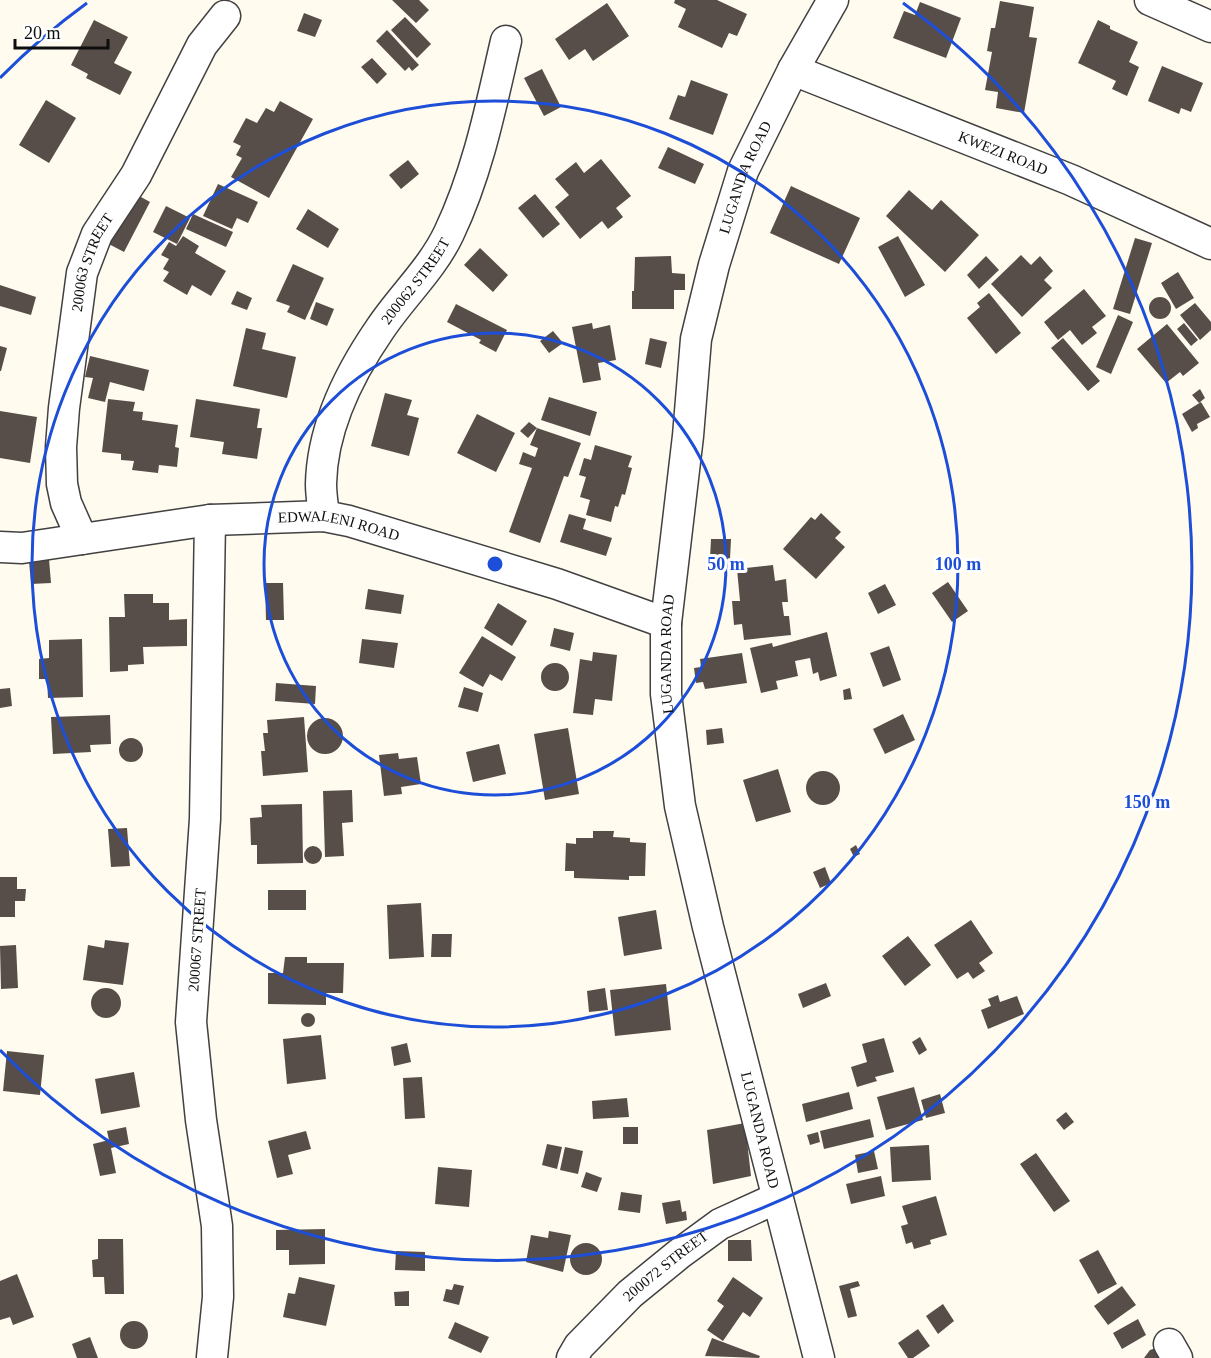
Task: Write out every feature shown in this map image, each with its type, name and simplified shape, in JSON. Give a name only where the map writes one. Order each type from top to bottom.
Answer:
[{"type":"street","points":[[1150,0],[1211,27]]},
{"type":"street","name":"LUGANDA ROAD","points":[[819,1358],[708,927],[680,806],[666,694],[666,623],[688,436],[696,339],[714,265],[743,171],[793,70],[840,2]]},
{"type":"street","name":"200063 STREET","points":[[82,539],[66,504],[62,484],[61,447],[82,273],[97,234],[136,175],[183,78],[202,45],[225,16]]},
{"type":"street","name":"200062 STREET","points":[[324,516],[321,485],[324,452],[343,391],[380,328],[427,269],[448,234],[466,191],[484,133],[506,41]]},
{"type":"street","name":"KWEZI ROAD","points":[[793,70],[1071,180],[1211,244]]},
{"type":"street","name":"EDWALENI ROAD","points":[[0,547],[22,548],[210,520],[324,516],[350,521],[557,584],[666,623]]},
{"type":"street","name":"200067 STREET","points":[[210,520],[205,819],[191,1022],[201,1120],[217,1226],[218,1297],[212,1357]]},
{"type":"street","name":"200072 STREET","points":[[572,1358],[579,1346],[630,1294],[679,1254],[720,1224],[777,1198]]},
{"type":"building","points":[[392,0],[419,0],[429,10],[416,23]]},
{"type":"building","points":[[675,0],[717,0],[747,14],[737,36],[729,33],[722,48],[678,27],[686,9],[674,3]]},
{"type":"building","points":[[1000,1],[1034,7],[1029,37],[1037,38],[1024,113],[996,108],[998,92],[985,90],[992,52],[987,51],[991,28],[995,28]]},
{"type":"building","points":[[920,2],[961,18],[946,58],[893,38],[904,11],[915,15]]},
{"type":"building","points":[[607,3],[629,36],[593,61],[585,49],[569,60],[555,39]]},
{"type":"building","points":[[304,13],[322,20],[315,37],[297,31]]},
{"type":"building","points":[[405,17],[431,44],[417,58],[391,30]]},
{"type":"building","points":[[94,20],[128,37],[114,63],[132,72],[120,95],[86,78],[88,74],[71,65]]},
{"type":"building","points":[[1098,20],[1110,26],[1110,29],[1138,42],[1129,62],[1139,67],[1127,96],[1112,89],[1116,81],[1078,63]]},
{"type":"building","points":[[387,30],[419,65],[412,71],[409,67],[405,71],[376,41]]},
{"type":"building","points":[[372,58],[387,74],[377,84],[361,67]]},
{"type":"building","points":[[1162,66],[1203,83],[1191,112],[1181,108],[1179,114],[1148,101]]},
{"type":"building","points":[[542,69],[561,107],[544,116],[524,78]]},
{"type":"building","points":[[691,80],[728,94],[713,135],[669,119],[678,95],[685,97]]},
{"type":"building","points":[[46,100],[76,118],[49,163],[19,145]]},
{"type":"building","points":[[280,101],[313,119],[269,198],[231,177],[242,158],[236,155],[241,146],[233,142],[246,118],[257,123],[266,108],[274,112]]},
{"type":"building","points":[[668,147],[704,164],[695,184],[658,168]]},
{"type":"building","points":[[601,159],[631,196],[616,208],[623,217],[608,229],[602,221],[580,239],[555,207],[569,195],[555,179],[576,162],[584,173]]},
{"type":"building","points":[[408,160],[419,174],[401,189],[389,175]]},
{"type":"building","points":[[218,184],[258,202],[248,223],[237,218],[232,229],[203,216]]},
{"type":"building","points":[[791,186],[860,218],[839,264],[770,233]]},
{"type":"building","points":[[909,190],[932,210],[941,200],[979,235],[945,272],[886,216]]},
{"type":"building","points":[[132,192],[150,202],[124,252],[105,242]]},
{"type":"building","points":[[535,194],[560,224],[543,238],[518,208]]},
{"type":"building","points":[[166,206],[190,218],[177,244],[153,232]]},
{"type":"building","points":[[308,209],[339,229],[328,248],[296,229]]},
{"type":"building","points":[[193,214],[233,232],[226,247],[186,229]]},
{"type":"building","points":[[183,236],[199,246],[195,253],[226,271],[211,296],[192,285],[187,295],[163,281],[169,272],[163,269],[169,259],[161,255],[169,242],[176,246]]},
{"type":"building","points":[[898,236],[925,285],[905,297],[878,247]]},
{"type":"building","points":[[1135,238],[1152,243],[1130,314],[1113,309]]},
{"type":"building","points":[[480,248],[508,275],[493,292],[464,265]]},
{"type":"building","points":[[1021,255],[1031,265],[1040,256],[1053,271],[1044,280],[1052,288],[1022,317],[991,284]]},
{"type":"building","points":[[671,256],[672,273],[685,274],[685,290],[674,290],[674,309],[632,309],[635,257]]},
{"type":"building","points":[[986,256],[999,270],[979,289],[967,275]]},
{"type":"building","points":[[293,264],[324,278],[305,320],[287,312],[290,306],[276,301]]},
{"type":"building","points":[[1178,272],[1194,298],[1176,309],[1161,283]]},
{"type":"building","points":[[0,285],[36,297],[31,315],[0,306]]},
{"type":"building","points":[[1084,289],[1106,316],[1092,327],[1097,333],[1082,345],[1070,330],[1058,340],[1044,322]]},
{"type":"building","points":[[237,291],[252,298],[247,310],[231,304]]},
{"type":"building","points":[[989,293],[1021,333],[996,354],[967,318],[980,307],[977,303]]},
{"type":"building","points":[[1160,297],[1168,300],[1171,308],[1168,316],[1160,319],[1152,316],[1149,308],[1152,300]]},
{"type":"building","points":[[316,302],[334,309],[327,326],[310,319]]},
{"type":"building","points":[[1195,303],[1211,322],[1211,330],[1200,340],[1180,315]]},
{"type":"building","points":[[456,304],[507,330],[496,352],[479,343],[481,340],[447,322]]},
{"type":"building","points":[[1118,315],[1133,322],[1111,374],[1096,367]]},
{"type":"building","points":[[592,323],[593,329],[610,325],[616,360],[598,363],[601,380],[583,383],[572,327]]},
{"type":"building","points":[[1184,323],[1198,340],[1191,346],[1177,329]]},
{"type":"building","points":[[1167,324],[1199,363],[1183,376],[1180,372],[1166,383],[1137,349]]},
{"type":"building","points":[[246,328],[266,333],[262,349],[296,357],[287,398],[233,386]]},
{"type":"building","points":[[553,331],[563,343],[549,353],[540,341]]},
{"type":"building","points":[[650,338],[667,342],[661,368],[645,364]]},
{"type":"building","points":[[1063,338],[1100,381],[1088,391],[1051,348]]},
{"type":"building","points":[[0,346],[7,348],[1,371],[0,371]]},
{"type":"building","points":[[90,356],[149,370],[144,391],[110,382],[105,402],[88,398],[93,378],[85,377]]},
{"type":"building","points":[[1200,389],[1205,398],[1199,403],[1192,395]]},
{"type":"building","points":[[385,393],[412,400],[407,415],[419,418],[409,456],[371,446]]},
{"type":"building","points":[[549,397],[597,412],[590,436],[541,420]]},
{"type":"building","points":[[108,399],[135,402],[133,411],[143,412],[142,420],[178,425],[175,447],[179,448],[177,467],[159,465],[158,473],[132,470],[134,461],[121,460],[121,454],[102,452]]},
{"type":"building","points":[[196,399],[260,409],[257,428],[262,428],[257,459],[222,454],[224,442],[190,437]]},
{"type":"building","points":[[1201,402],[1210,417],[1197,424],[1198,428],[1192,432],[1182,414]]},
{"type":"building","points":[[0,411],[37,417],[30,463],[0,458]]},
{"type":"building","points":[[477,414],[515,433],[496,472],[457,453]]},
{"type":"building","points":[[529,422],[537,428],[528,438],[520,431]]},
{"type":"building","points":[[537,428],[581,443],[568,477],[564,476],[540,543],[509,532],[532,468],[519,464],[523,452],[535,457],[538,448],[530,445]]},
{"type":"building","points":[[595,445],[632,456],[628,467],[632,468],[625,495],[622,494],[618,507],[615,506],[611,522],[586,515],[590,500],[580,497],[586,477],[579,475],[584,458],[591,460]]},
{"type":"building","points":[[821,513],[841,532],[835,538],[845,547],[816,579],[783,549],[811,517],[815,520]]},
{"type":"building","points":[[569,514],[586,519],[583,529],[612,538],[606,556],[560,542]]},
{"type":"building","points":[[711,539],[731,539],[730,559],[710,558]]},
{"type":"building","points":[[49,559],[51,583],[31,584],[29,561]]},
{"type":"building","points":[[773,565],[775,581],[786,579],[788,602],[782,602],[784,616],[789,616],[791,635],[744,640],[742,624],[734,625],[732,601],[740,601],[737,569]]},
{"type":"building","points":[[948,582],[968,611],[952,622],[932,593]]},
{"type":"building","points":[[265,583],[283,583],[284,620],[266,620]]},
{"type":"building","points":[[885,584],[896,605],[878,614],[868,593]]},
{"type":"building","points":[[368,589],[404,595],[401,614],[365,609]]},
{"type":"building","points":[[124,594],[153,594],[153,603],[169,603],[169,620],[187,619],[187,646],[143,647],[144,664],[128,665],[128,671],[110,672],[109,617],[125,617]]},
{"type":"building","points":[[498,603],[527,621],[512,646],[484,628]]},
{"type":"building","points":[[554,628],[574,633],[570,651],[550,646]]},
{"type":"building","points":[[827,632],[837,676],[820,681],[818,672],[813,674],[810,658],[795,661],[798,676],[776,681],[778,689],[761,693],[750,648],[772,643],[773,647]]},
{"type":"building","points":[[482,636],[516,657],[502,681],[490,674],[483,687],[459,673]]},
{"type":"building","points":[[82,639],[83,697],[48,698],[47,679],[39,679],[39,659],[49,658],[49,640]]},
{"type":"building","points":[[362,639],[398,643],[394,668],[359,663]]},
{"type":"building","points":[[889,646],[901,680],[883,687],[870,653]]},
{"type":"building","points":[[593,652],[617,655],[612,701],[595,699],[593,715],[573,713],[580,659],[592,661]]},
{"type":"building","points":[[742,653],[747,683],[705,689],[703,682],[696,683],[694,668],[701,667],[700,659]]},
{"type":"building","points":[[555,663],[565,667],[569,677],[565,687],[555,691],[545,687],[541,677],[545,667]]},
{"type":"building","points":[[276,683],[316,686],[315,704],[275,701]]},
{"type":"building","points":[[464,687],[483,693],[478,712],[458,707]]},
{"type":"building","points":[[10,688],[12,706],[0,708],[0,689]]},
{"type":"building","points":[[850,688],[852,699],[844,700],[843,690]]},
{"type":"building","points":[[903,714],[915,740],[885,754],[873,729]]},
{"type":"building","points":[[110,715],[111,744],[90,745],[91,752],[53,754],[51,717]]},
{"type":"building","points":[[304,717],[308,772],[263,776],[261,751],[265,751],[263,733],[268,733],[267,720]]},
{"type":"building","points":[[325,718],[338,723],[343,736],[338,749],[325,754],[312,749],[307,736],[312,723]]},
{"type":"building","points":[[568,728],[579,794],[545,800],[534,734]]},
{"type":"building","points":[[722,728],[724,743],[707,745],[706,730]]},
{"type":"building","points":[[131,738],[140,741],[143,750],[140,759],[131,762],[122,759],[119,750],[122,741]]},
{"type":"building","points":[[499,744],[506,774],[473,782],[466,752]]},
{"type":"building","points":[[398,753],[399,759],[417,757],[421,784],[401,787],[402,794],[384,796],[379,755]]},
{"type":"building","points":[[778,769],[791,812],[756,822],[743,780]]},
{"type":"building","points":[[823,771],[835,776],[840,788],[835,800],[823,805],[811,800],[806,788],[811,776]]},
{"type":"building","points":[[352,790],[353,822],[342,823],[344,856],[325,857],[323,791]]},
{"type":"building","points":[[302,804],[303,863],[257,864],[257,845],[251,845],[250,818],[262,817],[261,805]]},
{"type":"building","points":[[127,828],[130,866],[111,867],[108,829]]},
{"type":"building","points":[[593,831],[614,831],[613,837],[630,838],[630,842],[646,843],[645,876],[629,876],[629,880],[574,878],[574,871],[565,871],[566,843],[576,844],[576,838],[593,838]]},
{"type":"building","points":[[856,845],[860,854],[854,857],[850,849]]},
{"type":"building","points":[[309,846],[317,846],[322,851],[320,862],[309,864],[304,859],[304,851]]},
{"type":"building","points":[[825,867],[831,883],[820,888],[813,872]]},
{"type":"building","points":[[0,877],[17,877],[17,889],[26,889],[25,901],[15,901],[15,917],[0,917]]},
{"type":"building","points":[[268,890],[306,890],[306,910],[268,910]]},
{"type":"building","points":[[421,903],[424,957],[389,959],[387,905]]},
{"type":"building","points":[[656,910],[662,949],[624,956],[618,917]]},
{"type":"building","points":[[971,920],[993,953],[979,963],[985,971],[973,979],[968,972],[957,979],[934,945]]},
{"type":"building","points":[[432,934],[452,934],[451,957],[431,957]]},
{"type":"building","points":[[908,936],[931,965],[905,986],[882,956]]},
{"type":"building","points":[[105,940],[129,943],[123,985],[83,980],[88,945],[104,948]]},
{"type":"building","points":[[16,945],[18,988],[1,989],[0,946]]},
{"type":"building","points":[[285,957],[307,957],[307,963],[344,963],[343,993],[326,993],[326,1005],[268,1004],[268,973],[283,973]]},
{"type":"building","points":[[826,983],[831,996],[803,1008],[798,994]]},
{"type":"building","points":[[666,984],[671,1030],[615,1036],[610,990]]},
{"type":"building","points":[[106,988],[112,989],[120,997],[120,1009],[112,1017],[106,1018],[100,1017],[92,1009],[91,1003],[92,997],[100,989]]},
{"type":"building","points":[[605,988],[608,1010],[589,1012],[587,991]]},
{"type":"building","points":[[998,995],[1000,1002],[1017,996],[1024,1014],[988,1029],[981,1010],[991,1006],[988,999]]},
{"type":"building","points":[[305,1013],[311,1013],[315,1020],[311,1027],[305,1027],[301,1023],[301,1017]]},
{"type":"building","points":[[321,1035],[326,1079],[287,1084],[283,1039]]},
{"type":"building","points":[[920,1037],[927,1050],[919,1055],[912,1042]]},
{"type":"building","points":[[884,1038],[894,1072],[875,1077],[877,1081],[857,1087],[851,1067],[867,1062],[862,1044]]},
{"type":"building","points":[[407,1043],[411,1062],[394,1066],[391,1047]]},
{"type":"building","points":[[7,1051],[44,1055],[40,1095],[3,1091]]},
{"type":"building","points":[[134,1072],[140,1107],[101,1114],[95,1079]]},
{"type":"building","points":[[422,1077],[425,1118],[405,1119],[403,1078]]},
{"type":"building","points":[[914,1087],[923,1120],[886,1130],[877,1097]]},
{"type":"building","points":[[849,1092],[853,1109],[806,1122],[802,1104]]},
{"type":"building","points":[[940,1094],[945,1113],[926,1118],[921,1100]]},
{"type":"building","points":[[627,1098],[629,1117],[593,1119],[592,1101]]},
{"type":"building","points":[[1066,1112],[1074,1122],[1064,1130],[1056,1120]]},
{"type":"building","points":[[870,1119],[874,1137],[824,1149],[820,1131]]},
{"type":"building","points":[[745,1123],[751,1176],[713,1184],[707,1130]]},
{"type":"building","points":[[126,1127],[129,1144],[111,1148],[116,1173],[100,1176],[93,1144],[109,1140],[107,1131]]},
{"type":"building","points":[[623,1127],[638,1127],[638,1144],[623,1144]]},
{"type":"building","points":[[306,1131],[311,1149],[288,1155],[293,1174],[277,1178],[268,1141]]},
{"type":"building","points":[[818,1132],[820,1142],[810,1145],[807,1135]]},
{"type":"building","points":[[547,1144],[562,1147],[557,1169],[542,1165]]},
{"type":"building","points":[[929,1145],[931,1180],[892,1182],[890,1147]]},
{"type":"building","points":[[565,1147],[583,1151],[578,1174],[560,1170]]},
{"type":"building","points":[[874,1151],[878,1169],[858,1173],[855,1155]]},
{"type":"building","points":[[1036,1153],[1070,1201],[1054,1212],[1020,1164]]},
{"type":"building","points":[[438,1167],[472,1170],[469,1207],[435,1204]]},
{"type":"building","points":[[586,1172],[602,1178],[597,1192],[581,1187]]},
{"type":"building","points":[[881,1176],[885,1196],[851,1204],[846,1184]]},
{"type":"building","points":[[621,1192],[642,1195],[640,1213],[618,1210]]},
{"type":"building","points":[[936,1196],[947,1235],[930,1240],[931,1244],[914,1249],[912,1242],[906,1244],[901,1226],[908,1224],[902,1206]]},
{"type":"building","points":[[680,1200],[682,1212],[686,1211],[687,1220],[666,1224],[662,1203]]},
{"type":"building","points":[[325,1229],[325,1264],[289,1265],[289,1250],[276,1250],[276,1230]]},
{"type":"building","points":[[549,1231],[571,1235],[563,1272],[526,1262],[531,1235],[548,1238]]},
{"type":"building","points":[[98,1239],[123,1239],[124,1294],[105,1294],[104,1277],[93,1277],[92,1260],[98,1259]]},
{"type":"building","points":[[728,1240],[751,1240],[752,1261],[728,1261]]},
{"type":"building","points":[[586,1243],[597,1248],[602,1259],[597,1270],[586,1275],[575,1270],[570,1259],[575,1248]]},
{"type":"building","points":[[1098,1250],[1117,1284],[1098,1294],[1079,1260]]},
{"type":"building","points":[[396,1251],[425,1252],[425,1271],[395,1270]]},
{"type":"building","points":[[17,1274],[34,1317],[13,1325],[10,1317],[0,1320],[0,1281]]},
{"type":"building","points":[[299,1277],[335,1285],[326,1326],[283,1317],[288,1293],[295,1294]]},
{"type":"building","points":[[733,1277],[763,1298],[750,1317],[743,1312],[723,1341],[707,1330],[724,1306],[717,1301]]},
{"type":"building","points":[[858,1281],[860,1286],[850,1289],[857,1316],[848,1318],[839,1286]]},
{"type":"building","points":[[454,1284],[464,1286],[459,1305],[443,1301],[446,1289],[452,1290]]},
{"type":"building","points":[[1122,1286],[1136,1305],[1108,1325],[1094,1306]]},
{"type":"building","points":[[409,1291],[409,1306],[395,1306],[394,1292]]},
{"type":"building","points":[[943,1304],[954,1321],[938,1334],[926,1316]]},
{"type":"building","points":[[1138,1319],[1146,1335],[1122,1349],[1113,1333]]},
{"type":"building","points":[[134,1321],[144,1325],[148,1335],[144,1345],[134,1349],[124,1345],[120,1335],[124,1325]]},
{"type":"building","points":[[455,1322],[489,1337],[481,1353],[448,1338]]},
{"type":"building","points":[[918,1329],[930,1346],[913,1358],[908,1358],[898,1343]]},
{"type":"building","points":[[90,1337],[98,1358],[77,1358],[72,1344]]},
{"type":"building","points":[[712,1338],[760,1356],[759,1358],[705,1356]]},
{"type":"building","points":[[1159,1347],[1173,1358],[1144,1358],[1150,1350]]}]
